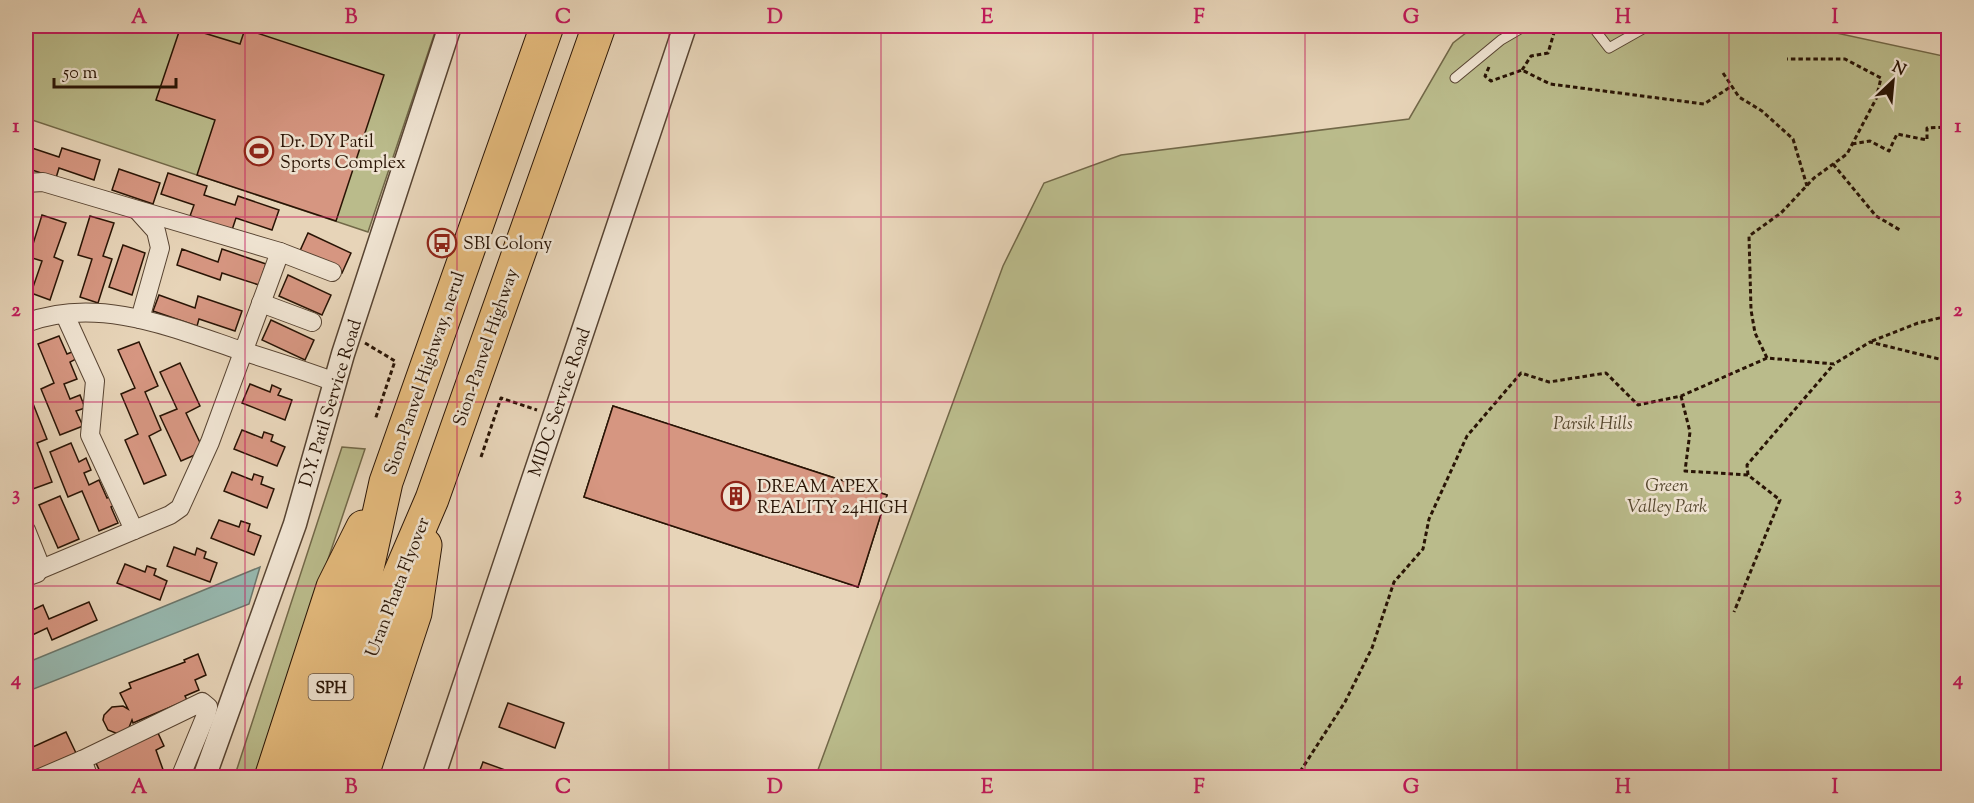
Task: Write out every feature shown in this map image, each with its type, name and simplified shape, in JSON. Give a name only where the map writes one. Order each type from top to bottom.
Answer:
[{"type":"highway","name":"Sion-Panvel Highway, nerul","points":[[386,482],[547,26]]},
{"type":"highway","name":"Sion-Panvel Highway","points":[[432,499],[599,26]]},
{"type":"highway","points":[[271,777],[333,587],[386,482]]},
{"type":"highway","name":"Uran Phata Flyover","points":[[302,777],[361,596],[386,482]]},
{"type":"highway","points":[[361,777],[415,614],[432,499]]},
{"type":"highway","name":"Uran Phata Flyover","points":[[330,777],[387,604],[432,499]]},
{"type":"street","name":"D.Y. Patil Service Road","points":[[204,777],[295,525],[334,382],[450,26]]},
{"type":"street","name":"MIDC Service Road","points":[[433,777],[685,26]]},
{"type":"street","points":[[26,183],[43,182],[136,209],[280,252],[332,272]]},
{"type":"street","points":[[136,209],[156,231],[160,248],[140,319]]},
{"type":"street","points":[[32,573],[170,515],[186,498],[280,252]]},
{"type":"street","points":[[261,303],[312,322]]},
{"type":"street","points":[[26,323],[91,311],[140,319],[334,382]]},
{"type":"street","points":[[65,315],[94,381],[90,435],[134,530]]},
{"type":"street","points":[[26,530],[40,565],[32,573]]},
{"type":"street","points":[[40,777],[82,760],[202,702],[208,707],[206,715],[180,777]]},
{"type":"street","points":[[82,760],[90,777]]},
{"type":"lane","points":[[1455,78],[1501,40],[1525,26]]},
{"type":"lane","points":[[1592,26],[1610,48],[1648,26]]},
{"type":"path","points":[[1491,81],[1522,70],[1531,57],[1548,53],[1556,26]]},
{"type":"path","points":[[1767,358],[1755,333],[1751,310],[1749,236],[1781,213],[1807,186],[1846,154],[1876,99],[1881,78],[1845,59],[1787,59]]},
{"type":"path","points":[[1522,70],[1550,84],[1704,104],[1732,86]]},
{"type":"path","points":[[1723,73],[1739,97],[1762,111],[1793,139],[1807,186]]},
{"type":"path","points":[[1852,144],[1870,141],[1889,151],[1898,134],[1926,140],[1927,128],[1948,127]]},
{"type":"path","points":[[1833,164],[1876,216],[1900,230]]},
{"type":"path","points":[[1748,475],[1747,465],[1834,364],[1870,342],[1918,323],[1948,316]]},
{"type":"path","points":[[350,335],[395,361],[375,420]]},
{"type":"path","points":[[1870,342],[1943,360],[1948,367]]},
{"type":"path","points":[[1296,777],[1345,702],[1372,648],[1394,582],[1424,549],[1430,519],[1467,436],[1521,373],[1549,382],[1606,373],[1638,405],[1682,396],[1767,358],[1834,364]]},
{"type":"path","points":[[1682,396],[1690,432],[1685,471],[1748,475],[1780,500],[1734,612]]},
{"type":"path","points":[[481,457],[501,398],[554,417]]},
{"type":"green space","name":"Dr. DY Patil Sports Complex","points":[[26,26],[437,26],[368,232],[26,118]]},
{"type":"green space","name":"Parsik Hills","points":[[1475,26],[1804,26],[1948,57],[1948,777],[815,778],[1003,266],[1044,183],[1121,155],[1409,119],[1453,43]]},
{"type":"green space","points":[[342,447],[365,449],[255,777],[234,778]]},
{"type":"water","points":[[260,567],[249,604],[26,692],[26,663]]},
{"type":"building","points":[[181,26],[240,44],[245,29],[384,75],[336,221],[197,175],[215,120],[156,100]]},
{"type":"building","points":[[26,146],[59,157],[62,148],[100,160],[94,180],[59,168],[56,178],[26,168]]},
{"type":"building","points":[[119,169],[160,183],[153,204],[112,190]]},
{"type":"building","points":[[168,173],[207,186],[204,195],[235,205],[238,196],[279,210],[272,230],[236,218],[232,230],[190,216],[194,205],[161,194]]},
{"type":"building","points":[[42,215],[66,223],[54,257],[63,261],[50,300],[31,293],[42,261],[29,257]]},
{"type":"building","points":[[90,216],[114,223],[103,256],[112,259],[98,303],[80,297],[92,259],[78,255]]},
{"type":"building","points":[[308,233],[351,253],[342,273],[299,253]]},
{"type":"building","points":[[123,245],[145,253],[132,295],[109,287]]},
{"type":"building","points":[[182,249],[218,262],[222,249],[266,264],[259,285],[222,273],[220,280],[177,265]]},
{"type":"building","points":[[288,275],[331,295],[322,315],[279,296]]},
{"type":"building","points":[[159,295],[195,308],[198,296],[242,311],[235,331],[199,319],[197,326],[153,311]]},
{"type":"building","points":[[271,320],[314,340],[305,360],[262,340]]},
{"type":"building","points":[[59,336],[67,354],[77,350],[80,357],[70,362],[77,379],[64,384],[70,399],[80,395],[85,408],[76,411],[83,426],[60,435],[41,389],[54,383],[38,344]]},
{"type":"building","points":[[139,342],[158,386],[145,392],[161,430],[149,436],[166,475],[144,484],[125,440],[138,434],[121,394],[135,388],[118,350]]},
{"type":"building","points":[[180,363],[200,406],[186,413],[204,451],[181,461],[160,416],[177,409],[160,372]]},
{"type":"building","points":[[250,384],[270,392],[272,385],[281,389],[278,395],[292,400],[285,420],[242,403]]},
{"type":"building","points":[[30,396],[47,439],[37,443],[52,482],[30,490],[26,478],[26,398]]},
{"type":"building","name":"DREAM APEX REALITY 24HIGH","points":[[613,406],[887,495],[858,587],[584,497]]},
{"type":"building","name":"DREAM APEX REALITY 24HIGH","points":[[613,406],[887,495],[858,587],[584,497]]},
{"type":"building","points":[[242,430],[262,438],[264,432],[273,435],[271,441],[285,447],[277,466],[234,449]]},
{"type":"building","points":[[71,443],[79,462],[86,458],[91,470],[84,473],[89,485],[99,480],[107,498],[114,495],[118,504],[111,507],[118,523],[99,531],[82,491],[68,497],[50,452]]},
{"type":"building","points":[[232,472],[252,480],[254,474],[263,477],[261,484],[274,489],[267,508],[224,491]]},
{"type":"building","points":[[60,496],[79,539],[58,548],[39,505]]},
{"type":"building","points":[[219,520],[239,527],[241,521],[250,524],[248,531],[261,536],[254,555],[211,538]]},
{"type":"building","points":[[174,547],[195,555],[197,548],[206,552],[204,558],[217,563],[210,582],[167,566]]},
{"type":"building","points":[[125,564],[145,572],[147,566],[156,569],[154,575],[167,581],[160,600],[117,583]]},
{"type":"building","points":[[89,602],[97,620],[52,640],[47,628],[26,638],[26,613],[43,605],[49,619]]},
{"type":"building","points":[[198,654],[206,675],[195,680],[199,690],[185,696],[187,700],[133,723],[132,720],[128,730],[118,734],[108,730],[103,720],[104,715],[112,707],[123,706],[128,709],[120,693],[131,688],[129,683],[185,662],[184,660]]},
{"type":"building","points":[[508,703],[564,723],[555,748],[499,727]]},
{"type":"building","points":[[66,732],[76,753],[26,775],[26,750]]},
{"type":"building","points":[[158,733],[164,746],[156,750],[166,778],[103,778],[95,761]]},
{"type":"building","points":[[483,762],[527,778],[477,778]]},
{"type":"place","name":"Dr. DY Patil Sports Complex","points":[[259,151]]},
{"type":"place","name":"SBI Colony","points":[[442,243]]},
{"type":"place","name":"DREAM APEX REALITY 24HIGH","points":[[736,496]]},
{"type":"park label","name":"Green Valley Park","points":[[1667,495]]}]
